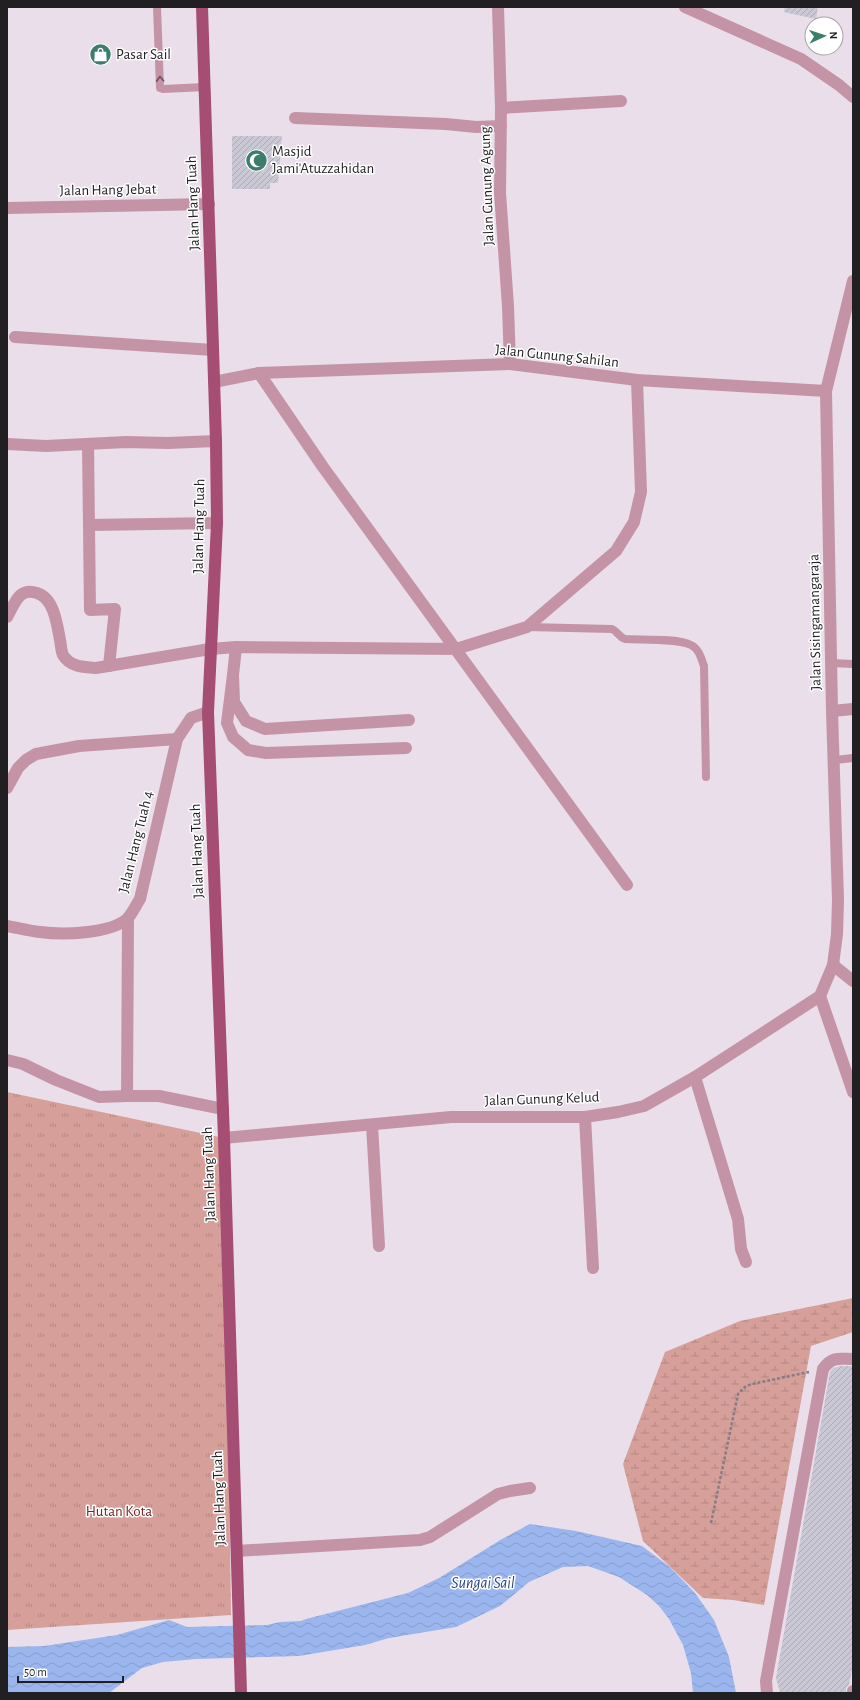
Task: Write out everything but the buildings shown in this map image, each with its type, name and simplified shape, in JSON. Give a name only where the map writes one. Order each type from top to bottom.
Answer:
[{"type":"main road","name":"Jalan Hang Tuah","points":[[202,7],[216,442],[217,524],[208,712],[224,1138],[240,1693]]},
{"type":"street","name":"Jalan Gunung Agung","points":[[498,7],[501,108],[500,193],[508,306],[510,364]]},
{"type":"street","points":[[685,7],[712,13],[801,58],[839,85],[853,97]]},
{"type":"street","points":[[501,108],[621,101]]},
{"type":"street","points":[[295,118],[446,124],[476,127],[501,126]]},
{"type":"street","name":"Jalan Hang Jebat","points":[[7,208],[209,204]]},
{"type":"street","name":"Jalan Sisingamangaraja","points":[[833,965],[837,934],[838,900],[835,760],[832,711],[826,391],[853,281]]},
{"type":"street","points":[[15,337],[213,350]]},
{"type":"street","name":"Jalan Gunung Sahilan","points":[[214,382],[259,373],[510,364],[638,380],[826,391]]},
{"type":"street","points":[[259,373],[328,473],[628,885]]},
{"type":"street","points":[[7,617],[18,596],[26,591],[36,592],[43,595],[49,601],[58,628],[62,654],[68,661],[77,666],[96,668],[210,649],[236,647],[456,648],[527,627],[616,551],[634,522],[642,492],[638,380]]},
{"type":"street","points":[[7,444],[46,446],[126,442],[216,442]]},
{"type":"street","points":[[88,444],[90,610],[115,609],[109,666]]},
{"type":"street","points":[[88,525],[217,524]]},
{"type":"street","points":[[236,647],[228,702],[227,723],[233,737],[248,750],[266,753],[406,748]]},
{"type":"street","points":[[233,675],[234,702],[246,721],[265,729],[409,720]]},
{"type":"street","points":[[832,711],[853,709]]},
{"type":"street","name":"Jalan Hang Tuah 4","points":[[128,918],[140,899],[177,739],[191,718],[208,712]]},
{"type":"street","points":[[7,788],[18,768],[26,760],[36,754],[79,746],[177,739]]},
{"type":"street","points":[[127,1096],[128,918]]},
{"type":"street","points":[[7,928],[41,932],[69,933],[107,928],[119,924],[128,918]]},
{"type":"street","points":[[853,981],[833,965],[820,996],[853,1092]]},
{"type":"street","name":"Jalan Gunung Kelud","points":[[224,1138],[450,1117],[585,1117],[644,1106],[695,1077],[820,996]]},
{"type":"street","points":[[7,1060],[24,1064],[56,1080],[99,1097],[159,1096],[223,1109]]},
{"type":"street","points":[[695,1077],[738,1219],[741,1249],[746,1262]]},
{"type":"street","points":[[585,1117],[592,1268]]},
{"type":"street","points":[[372,1125],[379,1246]]},
{"type":"street","points":[[767,1693],[766,1681],[823,1369],[828,1362],[833,1359],[853,1359]]},
{"type":"street","points":[[237,1551],[420,1540],[430,1536],[498,1494],[510,1490],[530,1488]]},
{"type":"lane","points":[[157,7],[160,88],[205,86]]},
{"type":"lane","points":[[527,627],[612,629],[618,632],[621,638],[625,640],[678,642],[692,645],[700,654],[704,666],[706,777]]},
{"type":"lane","points":[[832,663],[853,664]]},
{"type":"lane","points":[[835,760],[853,758]]},
{"type":"path","points":[[711,1523],[738,1394],[746,1386],[752,1384],[823,1369]]},
{"type":"green space","name":"Hutan Kota","points":[[7,1092],[224,1138],[231,1615],[7,1630]]},
{"type":"green space","points":[[853,1298],[853,1332],[811,1346],[764,1605],[733,1600],[703,1598],[643,1541],[623,1464],[665,1352],[740,1321]]},
{"type":"water","name":"Sungai Sail","points":[[530,1524],[576,1531],[642,1546],[670,1567],[695,1593],[714,1620],[729,1657],[736,1693],[693,1693],[691,1673],[683,1645],[669,1619],[659,1606],[647,1595],[619,1577],[588,1566],[563,1567],[529,1582],[500,1606],[456,1627],[389,1638],[365,1645],[299,1656],[196,1659],[163,1662],[142,1668],[109,1693],[7,1693],[7,1647],[44,1646],[117,1635],[169,1620],[187,1627],[267,1625],[280,1622],[301,1621],[408,1593],[439,1578],[502,1539]]},
{"type":"place","name":"Pasar Sail","points":[[100,54]]},
{"type":"place","name":"Masjid Jami'Atuzzahidan","points":[[256,160]]}]
